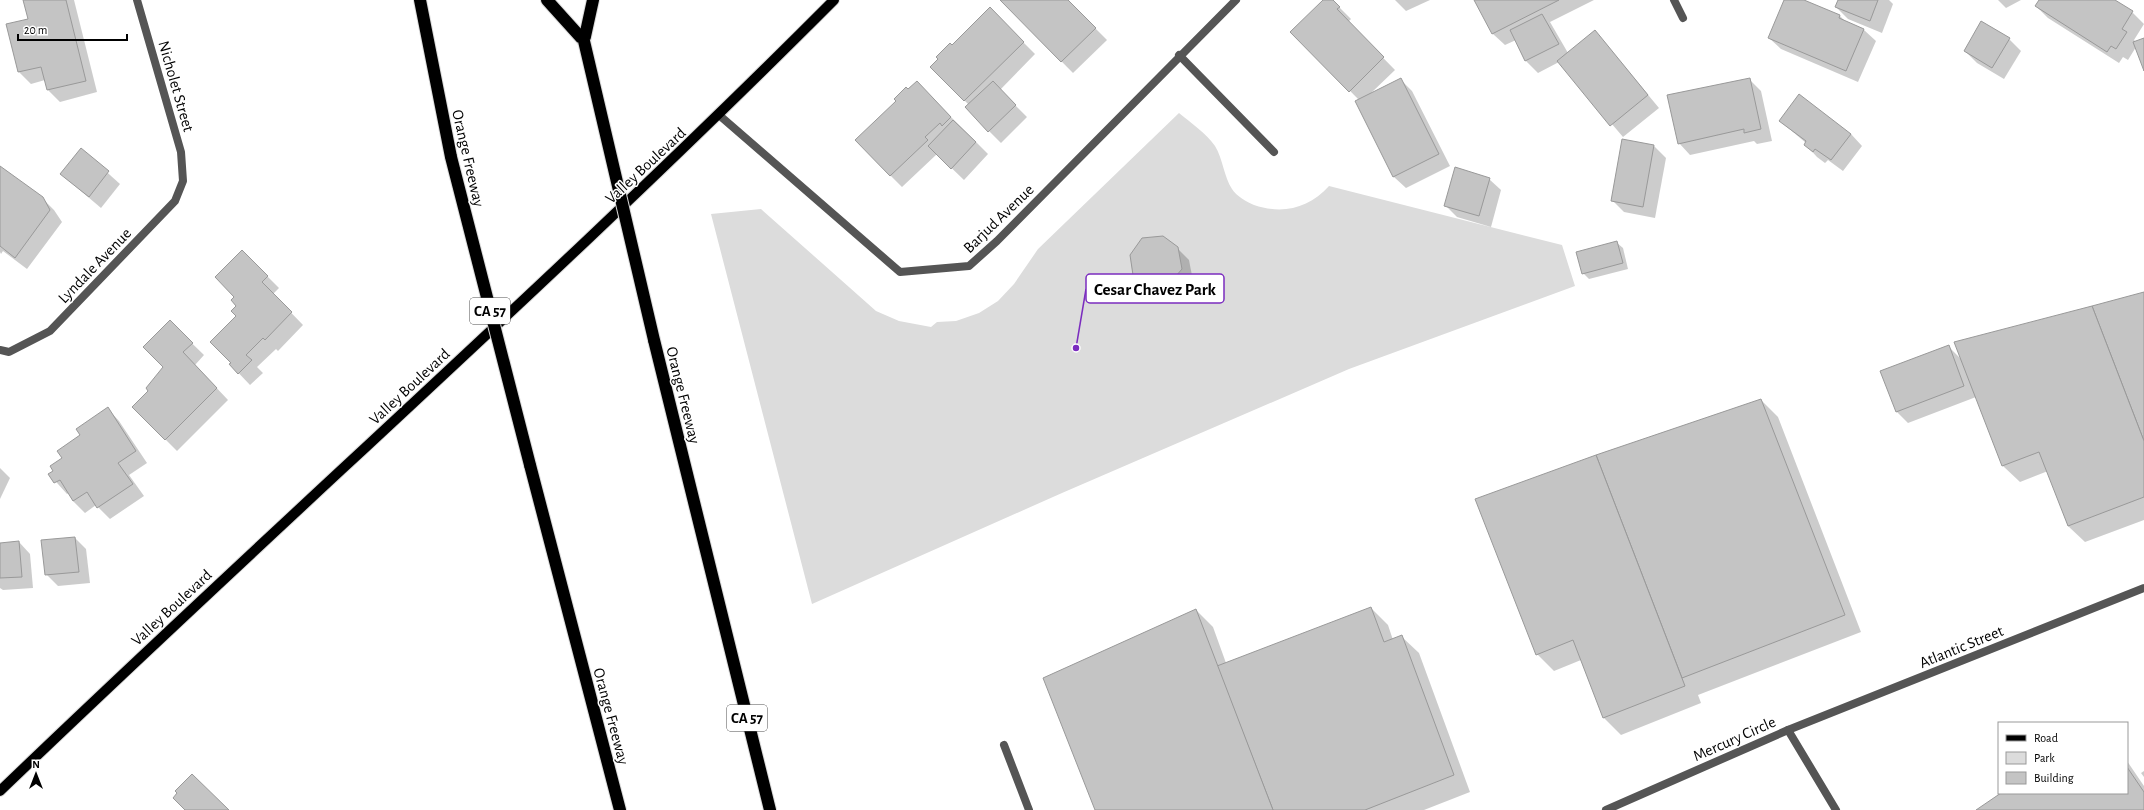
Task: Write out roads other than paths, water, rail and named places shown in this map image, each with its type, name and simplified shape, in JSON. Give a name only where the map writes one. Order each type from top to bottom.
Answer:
[{"type":"highway","name":"Orange Freeway","points":[[420,0],[451,157],[620,810]]},
{"type":"highway","name":"Orange Freeway","points":[[546,0],[584,41],[654,340],[770,810]]},
{"type":"highway","points":[[584,41],[593,0]]},
{"type":"main road","name":"Valley Boulevard","points":[[0,791],[133,663],[719,115],[834,0]]},
{"type":"street","name":"Nicholet Street","points":[[137,0],[182,152],[184,181]]},
{"type":"street","name":"Barjud Avenue","points":[[719,115],[900,272],[969,266],[997,241],[1179,55],[1236,0]]},
{"type":"street","points":[[1674,0],[1683,18]]},
{"type":"street","points":[[1179,55],[1274,152]]},
{"type":"street","name":"Lyndale Avenue","points":[[0,350],[9,352],[50,331],[175,201],[184,181]]},
{"type":"street","name":"Atlantic Street","points":[[1788,730],[2144,588]]},
{"type":"street","name":"Mercury Circle","points":[[1606,810],[1788,730],[1836,810]]},
{"type":"street","points":[[1004,745],[1029,810]]},
{"type":"place","name":"Cesar Chavez Park","points":[[1076,348]]}]
